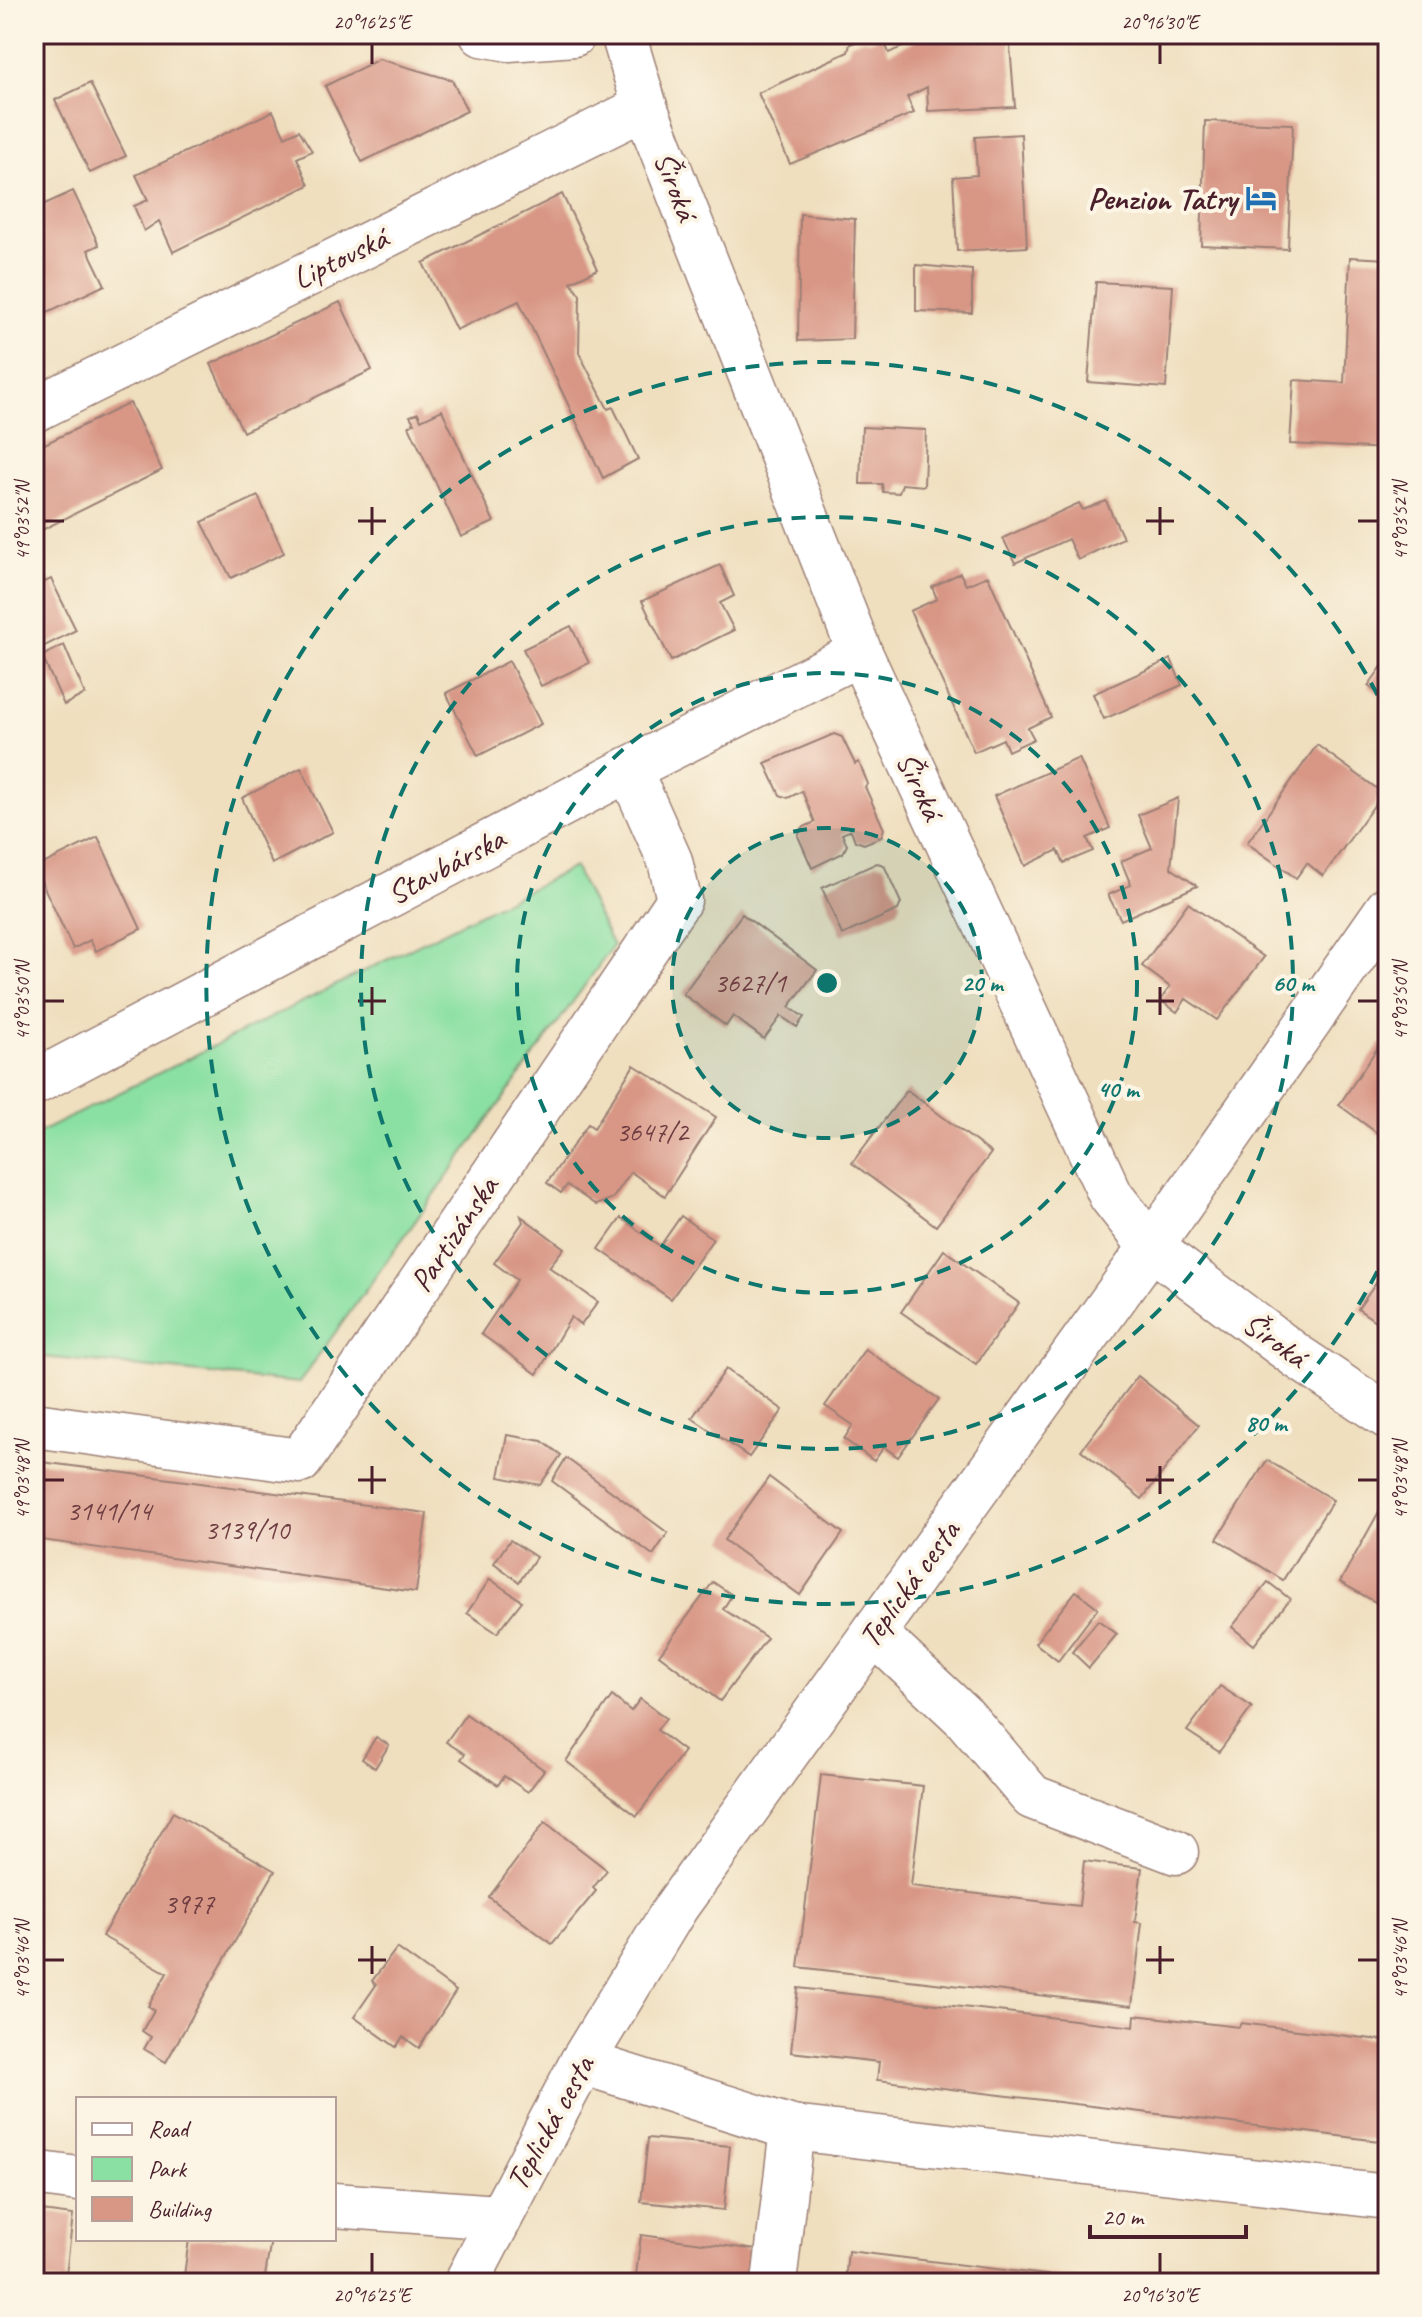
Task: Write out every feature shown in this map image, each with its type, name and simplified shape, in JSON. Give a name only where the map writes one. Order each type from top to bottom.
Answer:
[{"type":"street","points":[[482,34],[509,39],[574,34]]},
{"type":"street","name":"Široká","points":[[623,34],[645,107],[860,653],[1081,1138],[1111,1196],[1151,1247],[1286,1349],[1388,1417]]},
{"type":"street","name":"Liptovská","points":[[34,410],[645,107]]},
{"type":"street","name":"Stavbárska","points":[[34,1083],[629,769],[860,653]]},
{"type":"street","name":"Partizánska","points":[[34,1425],[300,1461],[679,900],[670,861],[629,769]]},
{"type":"street","name":"Teplická cesta","points":[[466,2283],[582,2062],[676,1907],[1151,1247],[1388,908]]},
{"type":"street","points":[[874,1633],[965,1718],[1032,1797],[1176,1852]]},
{"type":"street","points":[[582,2062],[792,2128],[1388,2197]]},
{"type":"street","points":[[774,2283],[792,2128]]},
{"type":"street","points":[[34,2173],[76,2179]]},
{"type":"street","points":[[336,2205],[498,2217]]},
{"type":"green space","points":[[574,867],[613,946],[299,1383],[34,1356],[34,1135]]},
{"type":"building","points":[[922,34],[1009,34],[1015,107],[928,111],[927,87],[907,97],[914,113],[790,164],[758,93],[848,52],[850,44],[862,39],[870,41],[882,36],[889,53],[923,37]]},
{"type":"building","points":[[1090,34],[1115,34],[1091,45]]},
{"type":"building","points":[[379,59],[452,80],[467,111],[362,162],[325,86]]},
{"type":"building","points":[[90,83],[126,156],[90,173],[55,100]]},
{"type":"building","points":[[273,111],[285,137],[299,130],[312,151],[297,158],[309,185],[173,252],[159,221],[144,231],[134,206],[148,200],[136,175]]},
{"type":"building","points":[[1205,121],[1293,124],[1288,249],[1201,245]]},
{"type":"building","points":[[1021,134],[1027,247],[957,251],[953,177],[977,175],[975,137]]},
{"type":"building","points":[[73,191],[99,245],[88,250],[105,285],[35,318],[34,209]]},
{"type":"building","points":[[562,194],[598,269],[571,282],[580,295],[579,353],[608,409],[613,407],[638,459],[603,478],[519,301],[456,330],[423,263]]},
{"type":"building","points":[[800,214],[855,219],[852,339],[798,341]]},
{"type":"building","points":[[1350,257],[1388,259],[1388,449],[1290,444],[1294,380],[1344,383]]},
{"type":"building","points":[[916,265],[972,270],[972,313],[916,311]]},
{"type":"building","points":[[1096,282],[1173,286],[1166,388],[1088,382]]},
{"type":"building","points":[[340,302],[372,370],[243,432],[211,364]]},
{"type":"building","points":[[130,403],[162,470],[34,534],[34,449]]},
{"type":"building","points":[[442,410],[494,522],[461,537],[409,426],[414,423],[410,416],[418,413],[421,420]]},
{"type":"building","points":[[862,427],[926,430],[924,486],[902,484],[899,493],[883,492],[882,484],[860,484]]},
{"type":"building","points":[[258,496],[284,553],[231,578],[202,522]]},
{"type":"building","points":[[1106,501],[1123,538],[1078,560],[1068,539],[1015,563],[1003,538],[1079,503],[1083,510]]},
{"type":"building","points":[[720,565],[734,596],[720,603],[734,630],[671,661],[642,601]]},
{"type":"building","points":[[960,573],[966,585],[988,576],[1051,717],[1028,728],[1034,739],[1008,751],[1003,739],[974,752],[910,611],[937,599],[932,587]]},
{"type":"building","points":[[51,579],[76,630],[43,647],[34,628],[34,587]]},
{"type":"building","points":[[571,626],[589,663],[541,686],[523,649]]},
{"type":"building","points":[[64,645],[85,694],[64,705],[42,656]]},
{"type":"building","points":[[1388,658],[1388,700],[1368,686]]},
{"type":"building","points":[[1171,659],[1182,685],[1104,719],[1093,694]]},
{"type":"building","points":[[509,661],[541,724],[478,756],[446,693]]},
{"type":"building","points":[[834,734],[842,737],[855,764],[859,762],[868,784],[865,787],[884,829],[881,837],[864,844],[855,841],[851,830],[842,834],[847,845],[843,853],[812,868],[798,836],[802,828],[815,822],[802,791],[788,798],[780,795],[765,763]]},
{"type":"building","points":[[1317,745],[1383,793],[1323,876],[1307,863],[1296,878],[1247,843]]},
{"type":"building","points":[[1079,758],[1110,828],[1087,838],[1093,851],[1064,863],[1058,850],[1025,866],[994,796]]},
{"type":"building","points":[[301,768],[333,832],[272,864],[242,798]]},
{"type":"building","points":[[1178,798],[1171,868],[1197,886],[1121,920],[1108,895],[1131,885],[1121,861],[1152,848],[1138,815]]},
{"type":"building","points":[[98,837],[141,929],[96,951],[90,940],[73,949],[35,868]]},
{"type":"building","points":[[877,863],[884,865],[901,903],[898,910],[842,935],[822,888]]},
{"type":"building","points":[[1188,903],[1264,957],[1217,1020],[1186,999],[1177,1012],[1160,1000],[1170,987],[1142,966]]},
{"type":"building","points":[[742,914],[817,970],[789,1007],[804,1017],[797,1027],[781,1016],[764,1039],[733,1016],[726,1026],[683,994]]},
{"type":"building","points":[[1380,1044],[1388,1049],[1388,1141],[1339,1105]]},
{"type":"building","points":[[634,1065],[716,1117],[665,1196],[631,1172],[613,1198],[596,1205],[567,1185],[561,1193],[547,1183],[588,1124],[594,1128]]},
{"type":"building","points":[[907,1090],[991,1153],[936,1226],[852,1163]]},
{"type":"building","points":[[521,1216],[564,1248],[549,1267],[598,1302],[581,1325],[571,1317],[537,1374],[481,1334],[517,1280],[494,1263],[523,1222]]},
{"type":"building","points":[[681,1216],[713,1239],[671,1299],[599,1249],[621,1218],[660,1246]]},
{"type":"building","points":[[944,1250],[1019,1303],[976,1364],[901,1312]]},
{"type":"building","points":[[1388,1266],[1388,1330],[1358,1309]]},
{"type":"building","points":[[865,1349],[939,1399],[898,1457],[884,1447],[874,1461],[844,1439],[853,1425],[825,1406]]},
{"type":"building","points":[[726,1369],[783,1410],[749,1457],[692,1418]]},
{"type":"building","points":[[1138,1376],[1199,1425],[1142,1499],[1081,1450]]},
{"type":"building","points":[[507,1435],[542,1441],[561,1455],[540,1485],[499,1477]]},
{"type":"building","points":[[566,1458],[668,1533],[653,1555],[552,1481]]},
{"type":"building","points":[[1267,1460],[1333,1500],[1283,1580],[1217,1539]]},
{"type":"building","points":[[34,1461],[427,1513],[416,1592],[34,1539]]},
{"type":"building","points":[[769,1477],[843,1533],[800,1595],[724,1540]]},
{"type":"building","points":[[1388,1500],[1388,1609],[1340,1582]]},
{"type":"building","points":[[510,1540],[536,1557],[519,1582],[494,1563]]},
{"type":"building","points":[[490,1579],[522,1601],[497,1633],[467,1613]]},
{"type":"building","points":[[713,1582],[732,1595],[723,1609],[767,1638],[720,1701],[659,1655]]},
{"type":"building","points":[[1268,1582],[1290,1599],[1254,1645],[1232,1627]]},
{"type":"building","points":[[1076,1591],[1098,1608],[1058,1661],[1035,1643]]},
{"type":"building","points":[[1098,1620],[1117,1634],[1089,1668],[1072,1652]]},
{"type":"building","points":[[1220,1686],[1252,1707],[1219,1752],[1187,1731]]},
{"type":"building","points":[[612,1696],[631,1711],[640,1699],[666,1718],[657,1730],[684,1751],[637,1816],[566,1761]]},
{"type":"building","points":[[466,1714],[544,1770],[528,1792],[504,1776],[498,1785],[461,1759],[465,1754],[446,1742]]},
{"type":"building","points":[[376,1737],[389,1745],[375,1768],[362,1759]]},
{"type":"building","points":[[821,1775],[923,1786],[911,1886],[1079,1906],[1084,1861],[1142,1868],[1135,1922],[1142,1923],[1132,2006],[798,1967]]},
{"type":"building","points":[[173,1812],[275,1871],[166,2062],[144,2049],[151,2037],[142,2031],[154,2010],[148,2006],[167,1973],[102,1936]]},
{"type":"building","points":[[545,1822],[607,1870],[593,1888],[596,1891],[552,1944],[489,1897]]},
{"type":"building","points":[[397,1948],[456,1991],[419,2048],[403,2037],[396,2047],[354,2017],[376,1985],[372,1981]]},
{"type":"building","points":[[798,1988],[1134,2027],[1135,2015],[1239,2027],[1241,2023],[1388,2041],[1388,2142],[877,2080],[879,2062],[791,2052]]},
{"type":"building","points":[[648,2138],[730,2146],[724,2210],[641,2202]]},
{"type":"building","points":[[34,2210],[73,2215],[65,2283],[34,2279]]},
{"type":"building","points":[[641,2235],[758,2250],[754,2283],[635,2283]]},
{"type":"building","points":[[189,2241],[271,2241],[264,2283],[183,2283]]},
{"type":"building","points":[[848,2251],[1095,2281],[1095,2283],[845,2283]]},
{"type":"place","name":"Penzion Tatry","points":[[1261,198]]}]
